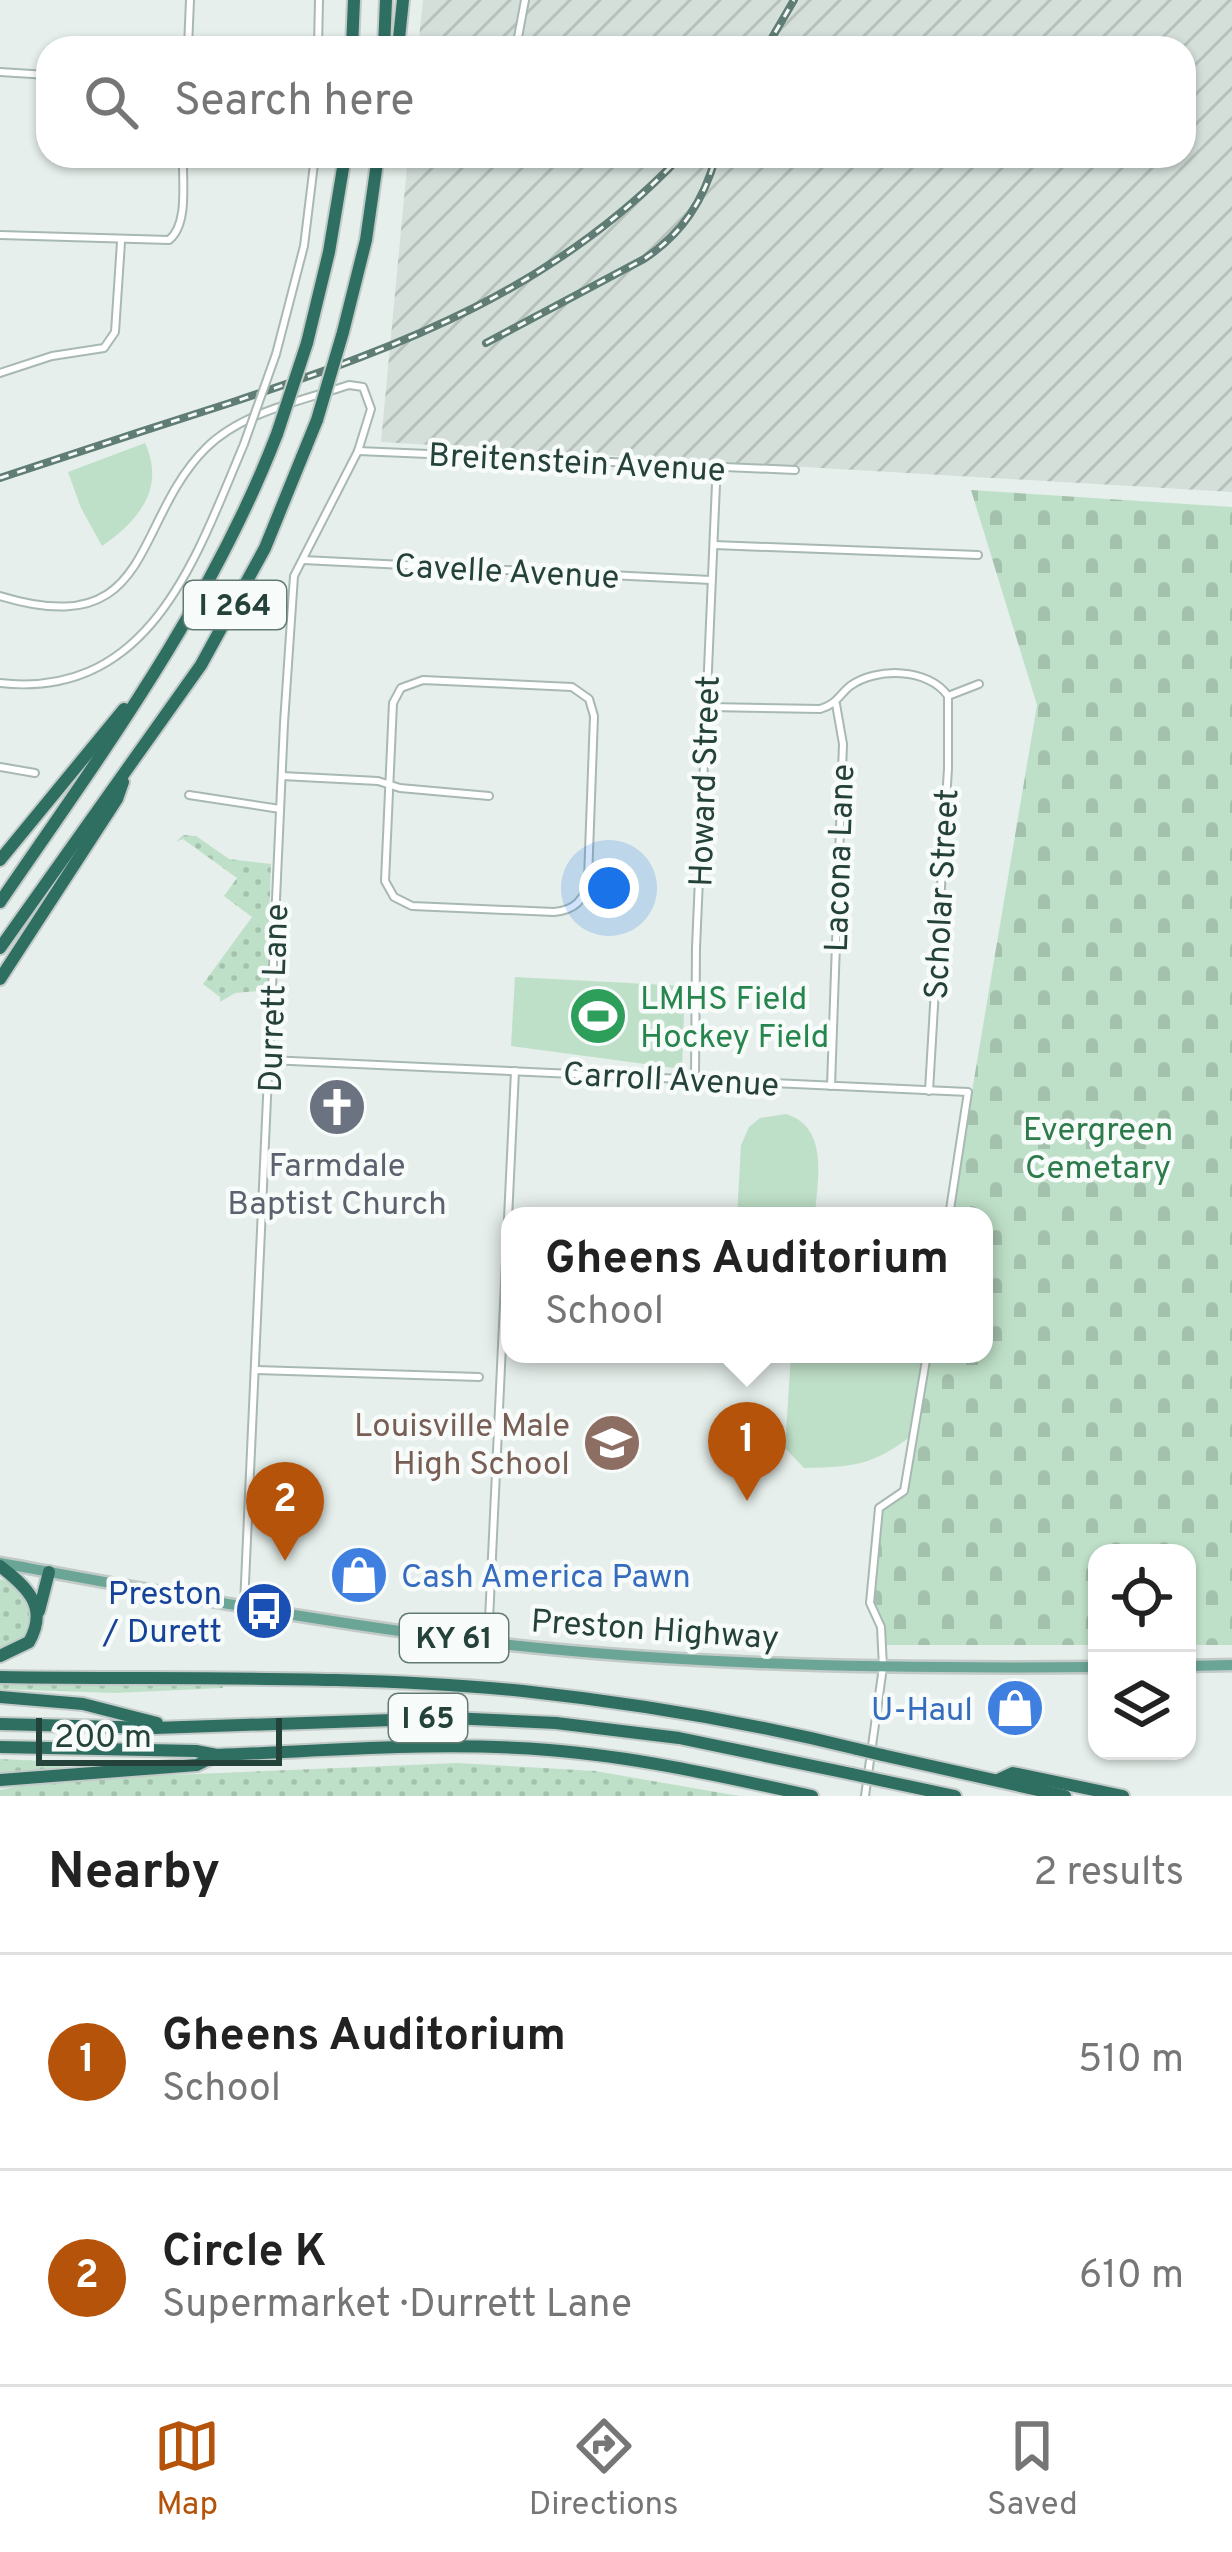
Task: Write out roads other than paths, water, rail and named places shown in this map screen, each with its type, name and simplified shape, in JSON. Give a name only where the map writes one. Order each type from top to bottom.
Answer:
[{"type":"highway","points":[[352,36],[353,0]]},
{"type":"highway","points":[[384,36],[386,0]]},
{"type":"highway","points":[[399,36],[403,0]]},
{"type":"highway","name":"I 264","points":[[0,902],[146,686],[224,554],[277,434],[307,343],[343,168]]},
{"type":"highway","name":"I 264","points":[[0,948],[201,665],[248,582],[317,420],[362,258],[376,168]]},
{"type":"highway","points":[[0,860],[98,736],[146,686]]},
{"type":"highway","points":[[0,980],[117,799],[125,775]]},
{"type":"highway","points":[[0,1564],[31,1593],[38,1615]]},
{"type":"highway","points":[[0,1656],[29,1642],[49,1572]]},
{"type":"highway","points":[[0,1677],[139,1677],[517,1691],[691,1714],[1065,1796]]},
{"type":"highway","points":[[0,1697],[83,1704],[170,1727]]},
{"type":"highway","name":"I 65","points":[[0,1724],[170,1727],[411,1718],[556,1723],[679,1738],[956,1796]]},
{"type":"highway","name":"I 65","points":[[0,1747],[217,1755],[445,1747],[547,1750],[658,1764],[812,1796]]},
{"type":"highway","points":[[0,1780],[197,1765],[217,1755]]},
{"type":"highway","points":[[999,1779],[1013,1773],[1123,1796]]},
{"type":"main road","name":"Preston Highway","points":[[0,1564],[243,1608],[488,1641],[670,1658],[883,1667],[1088,1667]]},
{"type":"main road","points":[[1196,1666],[1232,1665]]},
{"type":"street","points":[[188,36],[190,0]]},
{"type":"street","points":[[318,36],[319,0]]},
{"type":"street","points":[[518,36],[525,0]]},
{"type":"street","points":[[0,72],[36,74]]},
{"type":"street","points":[[0,235],[164,241],[176,236],[180,224],[182,168]]},
{"type":"street","points":[[0,683],[70,680],[112,662],[141,638],[181,578],[244,444],[276,354],[304,246],[314,168]]},
{"type":"street","points":[[0,373],[111,343],[121,240]]},
{"type":"street","name":"Durrett Lane","points":[[0,598],[53,607],[82,603],[107,592],[139,562],[192,464],[224,433],[247,420],[349,385],[362,387],[371,404],[358,451],[294,576],[243,1608]]},
{"type":"street","name":"Breitenstein Avenue","points":[[358,451],[795,470]]},
{"type":"street","name":"Howard Street","points":[[694,1077],[716,484]]},
{"type":"street","points":[[714,545],[978,556]]},
{"type":"street","name":"Cavelle Avenue","points":[[303,560],[711,580]]},
{"type":"street","points":[[706,706],[794,712],[836,704],[850,686],[903,673],[926,676],[948,696],[979,684]]},
{"type":"street","points":[[409,683],[580,690],[589,699],[594,716],[584,895],[569,910],[554,912],[434,908],[401,902],[386,880],[388,784],[393,703],[409,683]]},
{"type":"street","name":"Scholar Street","points":[[929,1091],[948,696]]},
{"type":"street","name":"Lacona Lane","points":[[831,1086],[843,743],[836,704]]},
{"type":"street","points":[[0,767],[35,773]]},
{"type":"street","points":[[282,776],[378,781],[446,794],[489,796]]},
{"type":"street","points":[[189,795],[280,808]]},
{"type":"street","name":"Carroll Avenue","points":[[269,1060],[929,1091]]},
{"type":"street","points":[[508,1207],[514,1071]]},
{"type":"street","points":[[929,1091],[968,1092],[950,1207]]},
{"type":"street","points":[[488,1641],[501,1356]]},
{"type":"street","points":[[865,1796],[883,1667],[881,1628],[870,1603],[879,1508],[904,1491],[925,1363]]},
{"type":"street","points":[[256,1370],[479,1377]]},
{"type":"railway","points":[[773,36],[794,0]]},
{"type":"railway","points":[[0,478],[298,380],[418,334],[475,307],[582,243],[668,168]]},
{"type":"railway","points":[[486,343],[658,249],[690,214],[712,168]]},
{"type":"place","name":"LMHS Field Hockey Field","points":[[598,1016]]},
{"type":"place","name":"Farmdale Baptist Church","points":[[337,1107]]},
{"type":"place","name":"Louisville Male High School","points":[[612,1443]]},
{"type":"place","name":"Gheens Auditorium","points":[[747,1501]]},
{"type":"place","name":"Circle K","points":[[285,1561]]},
{"type":"place","name":"Cash America Pawn","points":[[359,1575]]},
{"type":"place","name":"Preston / Durett","points":[[264,1611]]},
{"type":"place","name":"U-Haul","points":[[1015,1708]]},
{"type":"park label","name":"Evergreen Cemetary","points":[[1098,1147]]}]
